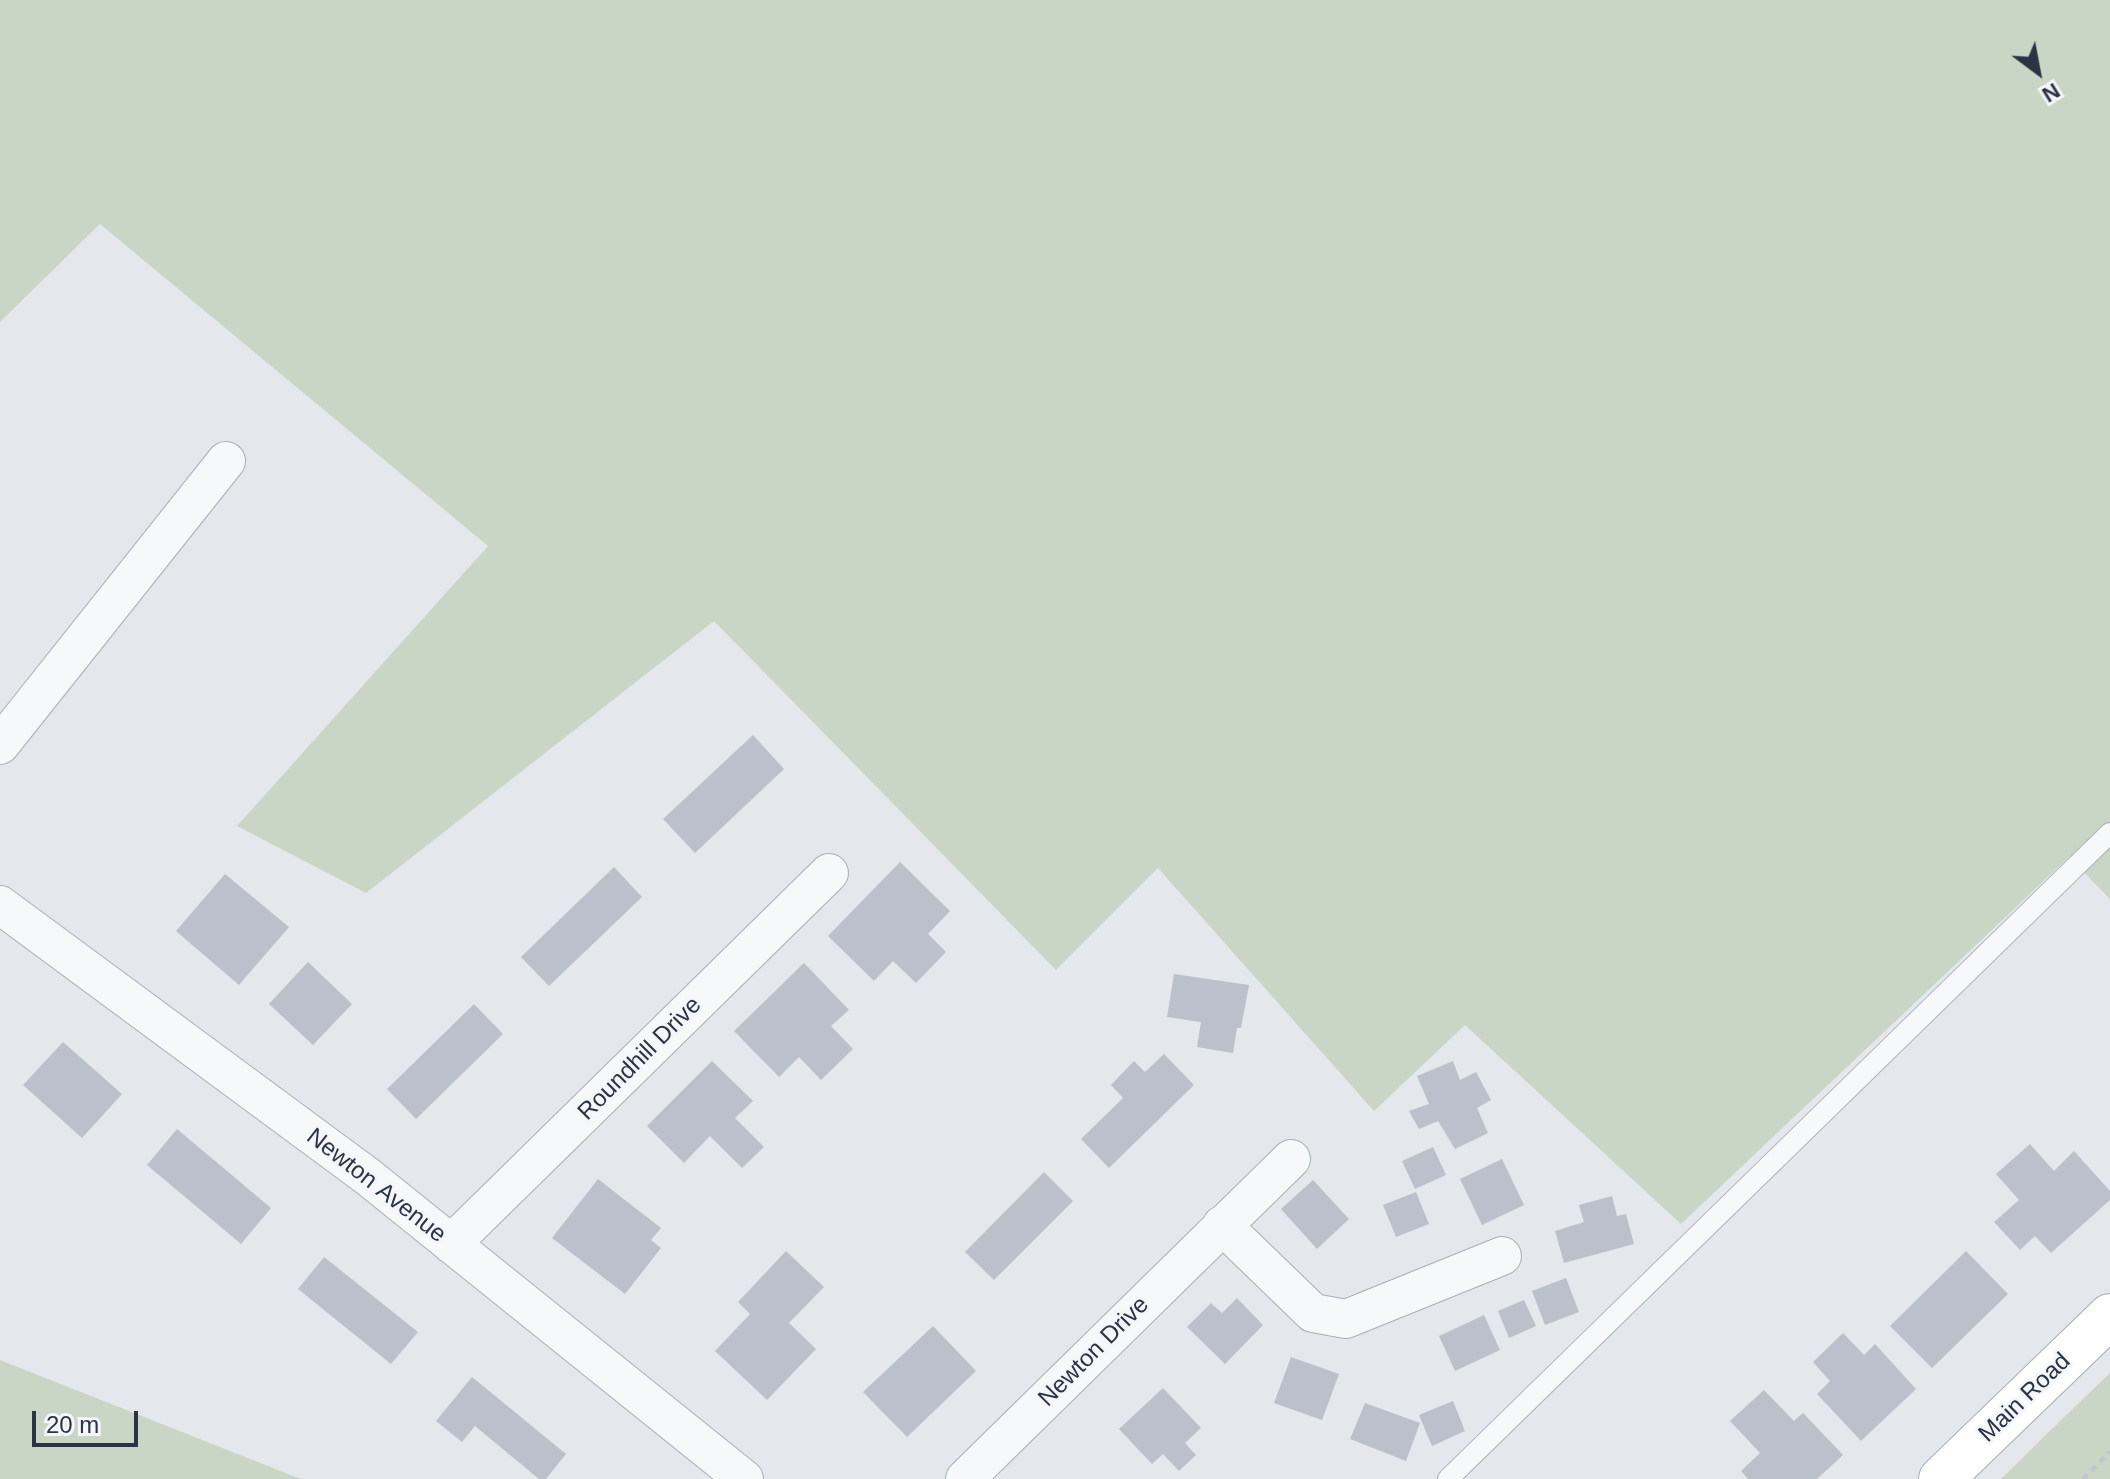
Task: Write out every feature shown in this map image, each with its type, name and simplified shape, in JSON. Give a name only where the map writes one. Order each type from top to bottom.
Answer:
[{"type":"main road","name":"Main Road","points":[[1941,1479],[2110,1316]]},
{"type":"street","points":[[0,745],[226,461]]},
{"type":"street","name":"Roundhill Drive","points":[[451,1244],[829,873]]},
{"type":"street","name":"Newton Avenue","points":[[0,905],[367,1176],[744,1479]]},
{"type":"street","name":"Newton Drive","points":[[965,1479],[1291,1159]]},
{"type":"street","points":[[1222,1225],[1313,1313],[1346,1319],[1502,1256]]},
{"type":"lane","points":[[1448,1479],[2110,833]]},
{"type":"path","points":[[2083,1479],[2110,1452]]},
{"type":"green space","points":[[0,0],[2110,0],[2110,899],[2069,857],[1681,1224],[1465,1025],[1374,1111],[1158,868],[1056,970],[714,621],[366,893],[237,826],[488,546],[100,224],[0,322]]},
{"type":"green space","points":[[0,1360],[301,1479],[0,1479]]},
{"type":"green space","points":[[2110,1373],[2110,1479],[2001,1479],[2058,1423]]},
{"type":"building","points":[[753,735],[784,769],[695,853],[663,819]]},
{"type":"building","points":[[900,862],[950,911],[928,934],[946,952],[916,983],[893,961],[874,981],[828,936]]},
{"type":"building","points":[[614,867],[642,897],[549,986],[521,957]]},
{"type":"building","points":[[225,874],[289,927],[239,985],[176,931]]},
{"type":"building","points":[[308,962],[352,1004],[313,1045],[269,1004]]},
{"type":"building","points":[[804,963],[849,1010],[831,1026],[853,1049],[821,1080],[799,1057],[779,1077],[734,1031]]},
{"type":"building","points":[[1174,974],[1249,985],[1233,1053],[1197,1047],[1201,1022],[1167,1017]]},
{"type":"building","points":[[474,1004],[503,1034],[416,1119],[387,1089]]},
{"type":"building","points":[[63,1042],[122,1094],[82,1138],[23,1085]]},
{"type":"building","points":[[1164,1054],[1194,1085],[1109,1168],[1081,1139],[1123,1098],[1111,1085],[1134,1061],[1145,1072]]},
{"type":"building","points":[[712,1061],[753,1101],[735,1118],[764,1147],[742,1168],[710,1136],[684,1163],[647,1126]]},
{"type":"building","points":[[1453,1061],[1460,1080],[1476,1072],[1491,1100],[1477,1108],[1488,1133],[1455,1149],[1438,1121],[1419,1129],[1409,1111],[1429,1104],[1417,1076]]},
{"type":"building","points":[[177,1129],[271,1208],[241,1244],[147,1165]]},
{"type":"building","points":[[2030,1144],[2054,1171],[2074,1151],[2110,1191],[2110,1200],[2051,1253],[2035,1236],[2020,1250],[1994,1222],[2019,1200],[1996,1174]]},
{"type":"building","points":[[1433,1147],[1446,1175],[1415,1189],[1402,1161]]},
{"type":"building","points":[[1502,1159],[1524,1205],[1482,1225],[1460,1179]]},
{"type":"building","points":[[1044,1172],[1073,1201],[994,1280],[965,1252]]},
{"type":"building","points":[[598,1179],[661,1228],[651,1240],[661,1248],[625,1294],[552,1238]]},
{"type":"building","points":[[1313,1180],[1349,1219],[1317,1249],[1281,1209]]},
{"type":"building","points":[[1416,1192],[1429,1224],[1396,1237],[1383,1205]]},
{"type":"building","points":[[1612,1196],[1617,1216],[1626,1214],[1634,1244],[1564,1263],[1555,1231],[1584,1222],[1579,1205]]},
{"type":"building","points":[[786,1251],[824,1287],[789,1323],[816,1349],[767,1400],[715,1351],[750,1314],[738,1302]]},
{"type":"building","points":[[1966,1251],[2008,1294],[1932,1368],[1890,1326]]},
{"type":"building","points":[[324,1257],[418,1332],[391,1364],[298,1289]]},
{"type":"building","points":[[1566,1278],[1579,1312],[1545,1325],[1532,1291]]},
{"type":"building","points":[[1237,1298],[1263,1325],[1225,1364],[1187,1327],[1211,1303],[1222,1313]]},
{"type":"building","points":[[1524,1300],[1536,1326],[1509,1338],[1498,1311]]},
{"type":"building","points":[[1484,1315],[1500,1350],[1455,1371],[1439,1336]]},
{"type":"building","points":[[933,1326],[976,1371],[907,1437],[863,1392]]},
{"type":"building","points":[[1843,1333],[1864,1355],[1875,1344],[1916,1389],[1861,1441],[1817,1394],[1830,1381],[1813,1362]]},
{"type":"building","points":[[1291,1357],[1339,1374],[1322,1420],[1274,1403]]},
{"type":"building","points":[[472,1377],[566,1454],[546,1479],[539,1479],[475,1426],[462,1442],[436,1421]]},
{"type":"building","points":[[1163,1388],[1201,1428],[1185,1443],[1196,1455],[1179,1471],[1163,1454],[1152,1464],[1119,1429]]},
{"type":"building","points":[[1764,1390],[1794,1421],[1803,1413],[1843,1455],[1817,1479],[1748,1479],[1741,1471],[1760,1453],[1730,1421]]},
{"type":"building","points":[[1453,1401],[1465,1431],[1432,1446],[1419,1415]]},
{"type":"building","points":[[1365,1403],[1420,1423],[1406,1461],[1350,1439]]}]
